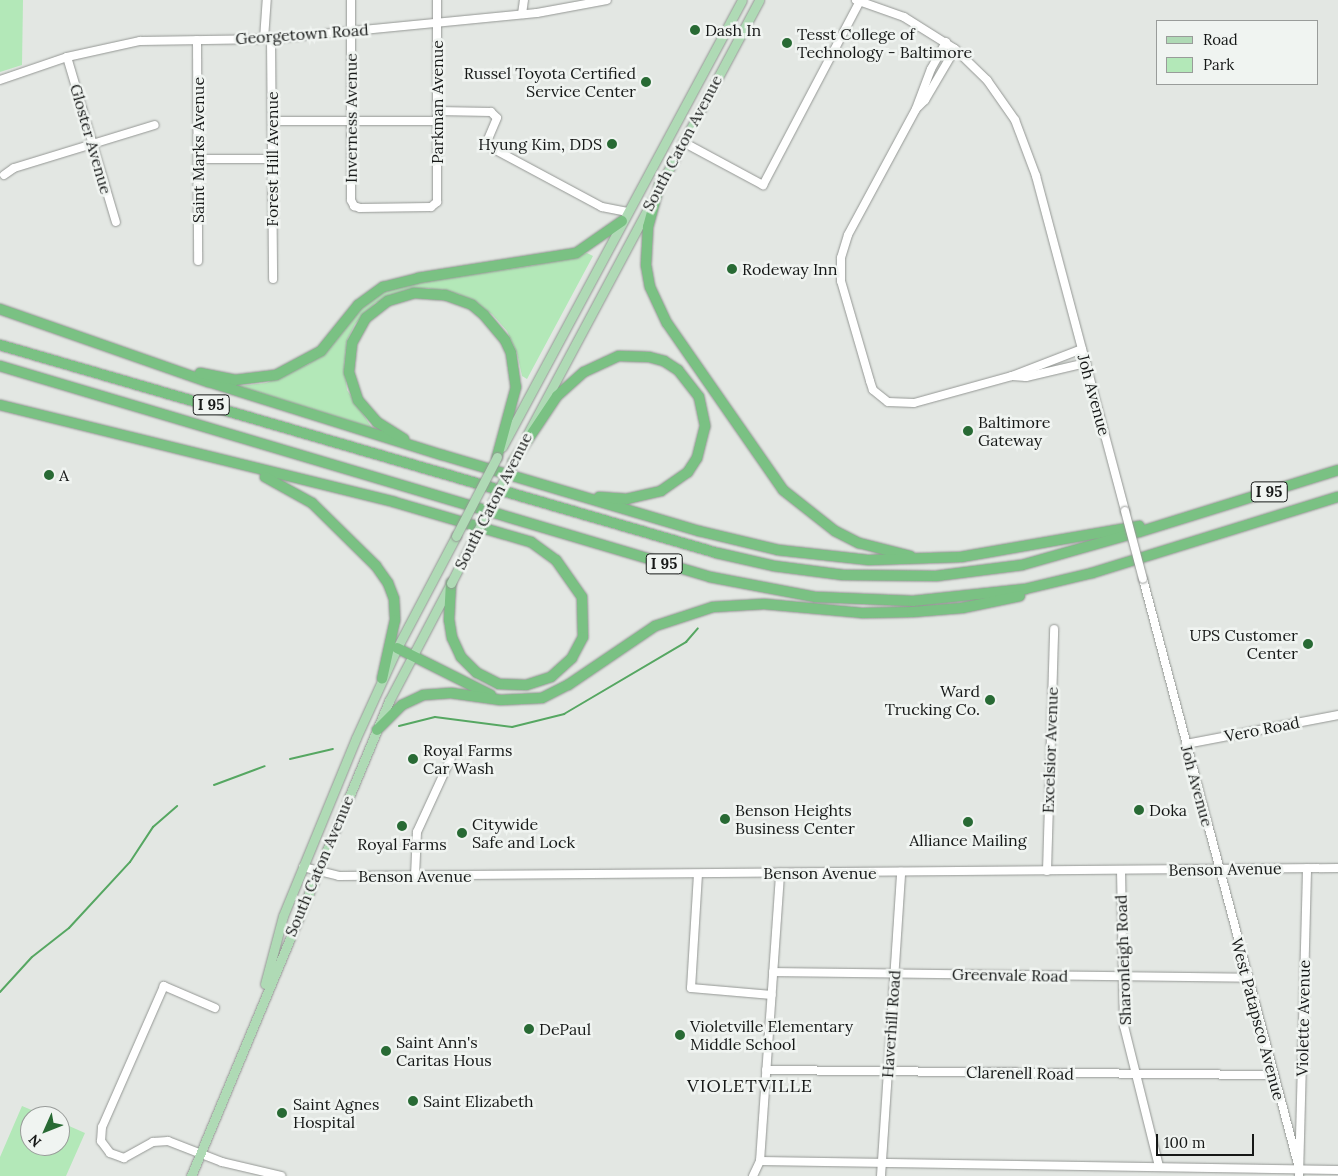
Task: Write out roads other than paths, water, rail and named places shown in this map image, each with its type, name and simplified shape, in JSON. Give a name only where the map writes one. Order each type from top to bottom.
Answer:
[{"type":"highway","points":[[660,184],[645,244],[650,287],[667,324],[768,473],[800,506],[859,543],[901,555],[961,557]]},
{"type":"highway","points":[[74,337],[219,377],[235,380],[276,376],[321,351],[358,305],[384,287],[418,278],[576,253],[622,222]]},
{"type":"highway","points":[[442,455],[404,439],[378,422],[358,400],[349,372],[352,343],[366,318],[388,301],[414,293],[445,295],[472,305],[484,314],[505,340],[511,354],[516,387],[497,457]]},
{"type":"highway","points":[[0,309],[74,337],[442,455],[708,534],[778,550],[869,560],[961,557],[1005,552],[1199,514]]},
{"type":"highway","name":"I 95","points":[[0,345],[717,553],[797,570],[891,577],[981,572],[1058,556],[1338,470]]},
{"type":"highway","points":[[513,462],[557,396],[569,382],[596,364],[619,356],[633,355],[664,361],[678,370],[699,398],[704,412],[703,443],[688,472],[668,487],[644,496],[608,498],[566,492]]},
{"type":"highway","name":"I 95","points":[[0,366],[695,573],[784,593],[864,601],[960,599],[1050,584],[1158,554],[1338,497]]},
{"type":"highway","points":[[0,405],[210,459],[440,514],[531,542],[556,560],[582,597],[583,636],[572,658],[551,677],[526,685],[499,684],[477,673],[461,657],[452,638],[449,620],[451,583]]},
{"type":"highway","points":[[210,459],[263,476],[295,492],[325,516],[376,566],[392,591],[396,610],[382,679]]},
{"type":"highway","points":[[376,730],[402,705],[423,695],[451,692],[501,700],[527,700],[556,693],[655,626],[713,607],[764,604],[879,613],[962,608],[1044,591],[1158,554]]},
{"type":"highway","points":[[397,648],[501,700]]},
{"type":"main road","name":"South Caton Avenue","points":[[257,1015],[277,934],[382,679],[497,457],[742,0]]},
{"type":"main road","name":"South Caton Avenue","points":[[191,1176],[376,730],[411,656],[758,0]]},
{"type":"street","name":"Forest Hill Avenue","points":[[267,0],[272,122],[273,279]]},
{"type":"street","name":"Inverness Avenue","points":[[351,0],[351,121],[354,206]]},
{"type":"street","name":"Parkman Avenue","points":[[354,206],[436,204],[437,0]]},
{"type":"street","points":[[522,14],[524,0]]},
{"type":"street","name":"Georgetown Road","points":[[0,80],[67,57],[140,42],[268,39],[351,32],[522,14],[607,0]]},
{"type":"street","points":[[683,142],[763,184],[858,1]]},
{"type":"street","name":"Joh Avenue","points":[[858,1],[904,17],[955,49],[1001,98],[1028,148],[1218,870]]},
{"type":"street","name":"Saint Marks Avenue","points":[[197,40],[198,261]]},
{"type":"street","points":[[946,42],[931,69],[916,109],[848,235],[840,269],[874,390],[888,402],[904,405],[1012,376],[1082,349]]},
{"type":"street","points":[[916,109],[925,100],[955,49]]},
{"type":"street","name":"Gloster Avenue","points":[[67,57],[116,222]]},
{"type":"street","points":[[437,111],[488,111],[494,114],[496,121],[486,141],[490,147],[602,207],[628,212]]},
{"type":"street","points":[[272,122],[437,121]]},
{"type":"street","points":[[4,175],[14,168],[154,125]]},
{"type":"street","points":[[198,159],[271,159]]},
{"type":"street","points":[[1012,376],[1026,377],[1086,363]]},
{"type":"street","name":"Excelsior Avenue","points":[[1046,871],[1054,628]]},
{"type":"street","name":"Vero Road","points":[[1186,744],[1338,715]]},
{"type":"street","points":[[415,876],[417,832],[451,758]]},
{"type":"street","name":"Benson Avenue","points":[[303,867],[339,876],[1338,868]]},
{"type":"street","name":"Violette Avenue","points":[[1299,1172],[1307,868]]},
{"type":"street","name":"Sharonleigh Road","points":[[1121,870],[1121,977],[1124,1026],[1134,1074],[1159,1166]]},
{"type":"street","name":"West Patapsco Avenue","points":[[1218,870],[1299,1172]]},
{"type":"street","name":"Haverhill Road","points":[[881,1176],[901,872]]},
{"type":"street","points":[[752,1176],[760,1161],[780,873]]},
{"type":"street","points":[[698,874],[691,988],[772,995]]},
{"type":"street","name":"Greenvale Road","points":[[773,972],[1247,978]]},
{"type":"street","points":[[215,1008],[164,986],[99,1134],[104,1147],[117,1157],[132,1156],[153,1142],[168,1141],[201,1154],[281,1176]]},
{"type":"street","name":"Clarenell Road","points":[[766,1070],[1273,1076]]},
{"type":"street","points":[[760,1161],[881,1165],[1159,1166],[1299,1172],[1338,1170]]},
{"type":"waterway","points":[[399,726],[435,717],[512,727],[564,714],[686,642],[698,628]]},
{"type":"waterway","points":[[290,759],[333,749]]},
{"type":"waterway","points":[[214,785],[265,766]]},
{"type":"waterway","points":[[0,992],[32,957],[69,928],[130,862],[153,827],[177,806]]},
{"type":"place","name":"Dash In","points":[[695,30]]},
{"type":"place","name":"Tesst College of Technology - Baltimore","points":[[787,43]]},
{"type":"place","name":"Russel Toyota Certified Service Center","points":[[646,82]]},
{"type":"place","name":"Hyung Kim, DDS","points":[[612,144]]},
{"type":"place","name":"Rodeway Inn","points":[[732,269]]},
{"type":"place","name":"Baltimore Gateway","points":[[968,431]]},
{"type":"place","name":"A","points":[[49,475]]},
{"type":"place","name":"UPS Customer Center","points":[[1308,644]]},
{"type":"place","name":"Ward Trucking Co.","points":[[990,700]]},
{"type":"place","name":"Royal Farms Car Wash","points":[[413,759]]},
{"type":"place","name":"Doka","points":[[1139,810]]},
{"type":"place","name":"Benson Heights Business Center","points":[[725,819]]},
{"type":"place","name":"Alliance Mailing","points":[[968,822]]},
{"type":"place","name":"Royal Farms","points":[[402,826]]},
{"type":"place","name":"Citywide Safe and Lock","points":[[462,833]]},
{"type":"place","name":"DePaul","points":[[529,1029]]},
{"type":"place","name":"Violetville Elementary Middle School","points":[[680,1035]]},
{"type":"place","name":"Saint Ann's Caritas Hous","points":[[386,1051]]},
{"type":"place","name":"Saint Elizabeth","points":[[413,1101]]},
{"type":"place","name":"Saint Agnes Hospital","points":[[282,1113]]},
{"type":"district","name":"VIOLETVILLE","points":[[750,1086]]}]
